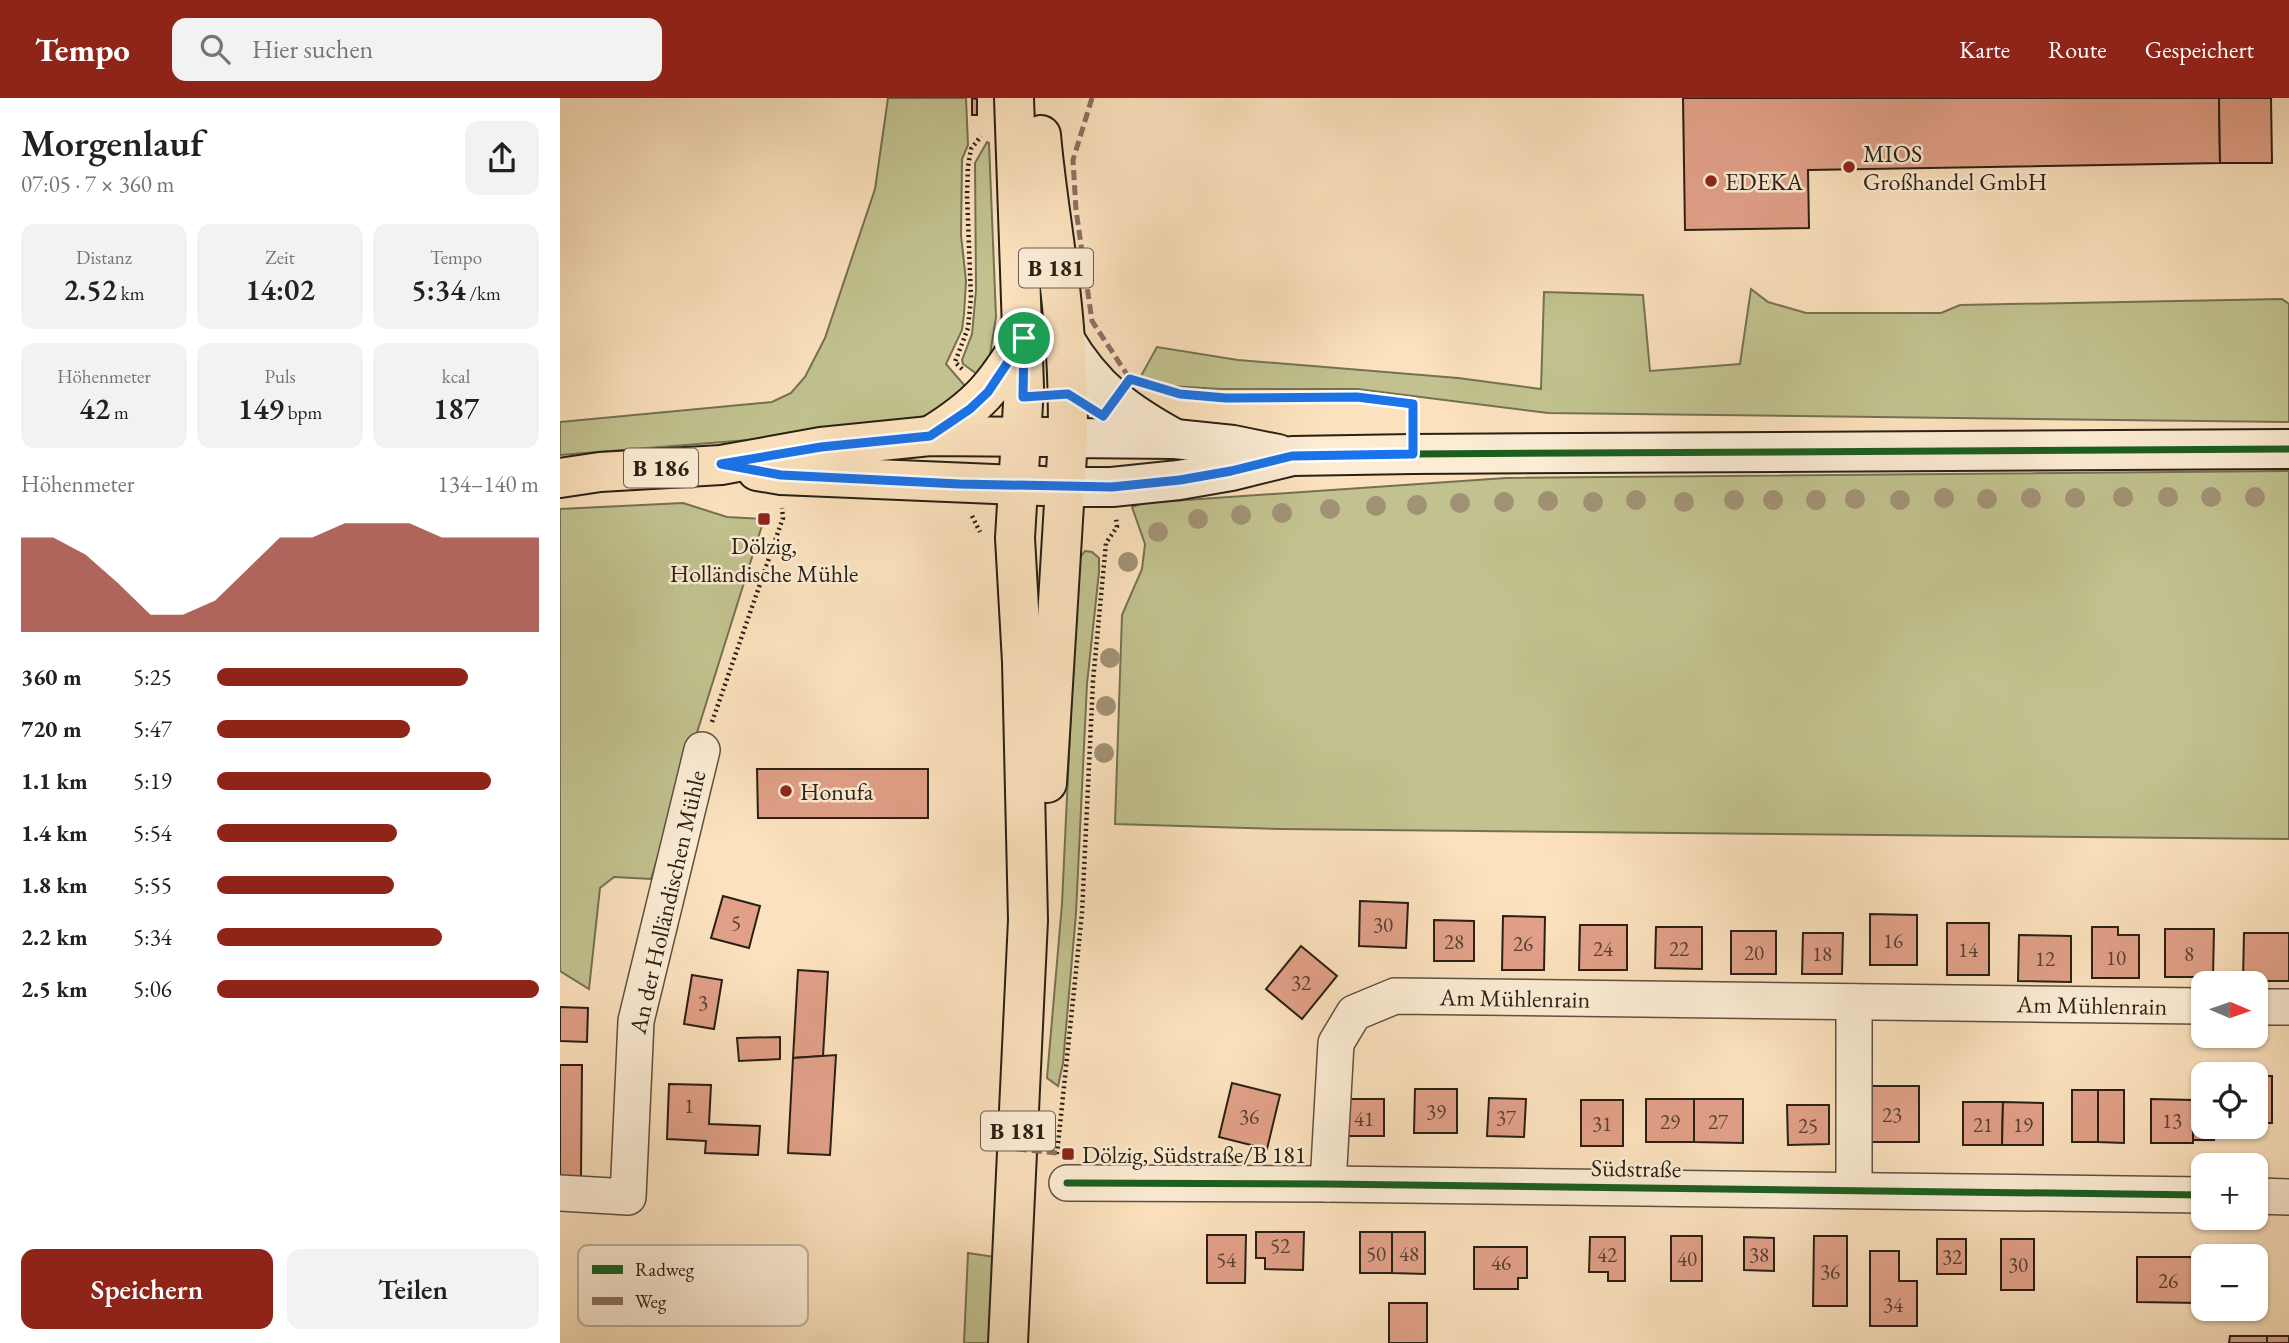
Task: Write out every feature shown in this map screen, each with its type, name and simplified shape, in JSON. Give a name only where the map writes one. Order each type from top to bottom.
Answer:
[{"type":"main road","name":"B 181","points":[[1008,1343],[1028,920],[1022,662],[1015,538],[1022,436],[1024,338],[1023,104]]},
{"type":"main road","name":"B 181","points":[[1023,104],[1045,188],[1065,340],[1068,438],[1047,789],[1028,920]]},
{"type":"main road","points":[[930,436],[970,409],[988,392],[1024,338]]},
{"type":"main road","name":"B 186","points":[[560,478],[600,472],[721,464],[821,447],[930,436],[1068,438]]},
{"type":"main road","name":"B 186","points":[[721,464],[781,475],[1065,486]]},
{"type":"street","name":"B 186","points":[[1065,340],[1078,362],[1104,392],[1129,412],[1175,439]]},
{"type":"street","name":"B 186","points":[[1068,438],[1175,439],[1233,445],[1292,456],[2289,449]]},
{"type":"street","name":"B 186","points":[[1065,486],[1112,487],[1180,480],[1292,456]]},
{"type":"street","name":"An der Holländischen Mühle","points":[[560,1194],[628,1197],[636,1021],[702,750]]},
{"type":"street","name":"Am Mühlenrain","points":[[1328,1184],[1336,1043],[1353,1013],[1395,996],[2191,1006]]},
{"type":"street","points":[[1854,1002],[1854,1190]]},
{"type":"street","points":[[2268,1007],[2289,1007]]},
{"type":"street","name":"Südstraße","points":[[1067,1183],[2191,1195]]},
{"type":"street","points":[[2268,1196],[2289,1197]]},
{"type":"path","points":[[988,392],[955,362],[968,328],[971,298],[968,166],[971,149],[985,132],[1023,104]]},
{"type":"path","points":[[1155,387],[1180,394],[1226,398],[1357,397],[1413,404],[1413,454]]},
{"type":"path","points":[[702,750],[783,518],[781,475]]},
{"type":"path","points":[[1067,1183],[1054,1183],[1082,913],[1093,681],[1106,543],[1117,527],[1112,487]]},
{"type":"green space","points":[[888,98],[966,98],[968,145],[962,159],[961,235],[966,281],[964,314],[962,330],[946,364],[965,386],[966,391],[917,423],[874,430],[560,455],[560,422],[772,402],[791,393],[805,377],[825,338],[875,189]]},
{"type":"green space","points":[[987,142],[996,317],[989,361],[977,374],[963,364],[962,360],[972,334],[976,290],[975,163]]},
{"type":"green space","points":[[1751,289],[1768,302],[1806,313],[1941,313],[1960,305],[2282,299],[2289,304],[2289,422],[1548,413],[1357,389],[1221,389],[1170,386],[1141,376],[1157,347],[1238,360],[1458,378],[1541,389],[1544,292],[1643,295],[1650,371],[1740,364]]},
{"type":"green space","points":[[2289,471],[2289,839],[1280,829],[1115,824],[1122,615],[1142,569],[1145,544],[1132,507],[1143,503],[1506,478]]},
{"type":"green space","points":[[683,503],[727,517],[764,519],[651,879],[614,877],[600,888],[589,989],[560,971],[560,509]]},
{"type":"green space","points":[[1085,551],[1092,552],[1099,558],[1099,572],[1087,684],[1076,913],[1063,1063],[1058,1086],[1047,1078],[1062,904],[1078,560]]},
{"type":"green space","points":[[968,1253],[995,1257],[991,1343],[964,1343]]},
{"type":"building","points":[[972,98],[977,99],[977,115],[972,115]]},
{"type":"building","name":"MIOS Großhandel GmbH","points":[[1683,98],[2219,98],[2220,163],[1808,170],[1809,228],[1685,230]]},
{"type":"building","points":[[2219,98],[2271,98],[2272,163],[2220,163]]},
{"type":"building","points":[[757,769],[928,769],[928,818],[758,818]]},
{"type":"building","points":[[723,896],[760,906],[749,948],[711,938]]},
{"type":"building","points":[[1360,901],[1408,903],[1406,948],[1359,946]]},
{"type":"building","points":[[1870,914],[1917,915],[1917,965],[1870,965]]},
{"type":"building","points":[[1503,916],[1545,917],[1544,970],[1502,970]]},
{"type":"building","points":[[1434,920],[1474,921],[1474,961],[1434,961]]},
{"type":"building","points":[[1947,923],[1989,923],[1989,975],[1947,975]]},
{"type":"building","points":[[1580,925],[1627,925],[1627,970],[1579,970]]},
{"type":"building","points":[[1656,927],[1702,927],[1702,969],[1655,968]]},
{"type":"building","points":[[2092,927],[2118,927],[2118,935],[2139,935],[2139,978],[2092,978]]},
{"type":"building","points":[[2165,929],[2214,929],[2213,971],[2191,971],[2191,977],[2165,977]]},
{"type":"building","points":[[1731,931],[1776,931],[1776,974],[1731,974]]},
{"type":"building","points":[[1803,933],[1843,933],[1842,974],[1802,974]]},
{"type":"building","points":[[2244,933],[2289,933],[2289,981],[2268,981],[2268,971],[2243,971]]},
{"type":"building","points":[[2019,935],[2071,936],[2071,982],[2018,981]]},
{"type":"building","points":[[1301,946],[1337,976],[1302,1019],[1266,989]]},
{"type":"building","points":[[798,970],[828,972],[823,1056],[793,1058]]},
{"type":"building","points":[[692,975],[722,980],[714,1029],[684,1024]]},
{"type":"building","points":[[560,1007],[588,1008],[587,1042],[560,1041]]},
{"type":"building","points":[[780,1037],[780,1059],[739,1061],[737,1038]]},
{"type":"building","points":[[836,1055],[830,1155],[788,1153],[793,1058]]},
{"type":"building","points":[[560,1065],[582,1065],[581,1176],[560,1176]]},
{"type":"building","points":[[2268,1076],[2272,1076],[2272,1123],[2268,1123]]},
{"type":"building","points":[[1232,1083],[1280,1095],[1267,1149],[1219,1137]]},
{"type":"building","points":[[669,1084],[711,1085],[709,1124],[760,1126],[758,1155],[705,1153],[706,1141],[667,1139]]},
{"type":"building","points":[[1866,1086],[1919,1086],[1919,1142],[1866,1142]]},
{"type":"building","points":[[1415,1089],[1457,1089],[1457,1133],[1414,1133]]},
{"type":"building","points":[[2072,1090],[2098,1090],[2098,1142],[2072,1142]]},
{"type":"building","points":[[2098,1090],[2124,1090],[2124,1143],[2098,1142]]},
{"type":"building","points":[[1489,1098],[1526,1099],[1524,1137],[1487,1136]]},
{"type":"building","points":[[1345,1099],[1384,1099],[1384,1136],[1345,1136]]},
{"type":"building","points":[[1646,1099],[1694,1099],[1694,1142],[1646,1142]]},
{"type":"building","points":[[1694,1099],[1743,1099],[1743,1143],[1694,1142]]},
{"type":"building","points":[[2151,1099],[2191,1100],[2193,1143],[2151,1143]]},
{"type":"building","points":[[1581,1100],[1623,1100],[1623,1146],[1581,1146]]},
{"type":"building","points":[[1963,1102],[2003,1102],[2002,1145],[1963,1145]]},
{"type":"building","points":[[2003,1102],[2043,1103],[2043,1145],[2002,1145]]},
{"type":"building","points":[[1787,1105],[1829,1105],[1829,1144],[1788,1145]]},
{"type":"building","points":[[1256,1232],[1304,1232],[1303,1270],[1265,1269],[1265,1258],[1256,1258]]},
{"type":"building","points":[[1360,1232],[1392,1232],[1392,1273],[1360,1273]]},
{"type":"building","points":[[1392,1232],[1425,1232],[1425,1274],[1392,1273]]},
{"type":"building","points":[[1207,1235],[1246,1235],[1245,1283],[1207,1283]]},
{"type":"building","points":[[1671,1236],[1702,1236],[1702,1281],[1671,1281]]},
{"type":"building","points":[[1814,1236],[1847,1236],[1847,1306],[1813,1306]]},
{"type":"building","points":[[1590,1237],[1625,1237],[1625,1281],[1608,1281],[1608,1272],[1589,1272]]},
{"type":"building","points":[[1744,1237],[1774,1238],[1774,1271],[1744,1270]]},
{"type":"building","points":[[1937,1239],[1966,1239],[1966,1274],[1937,1274]]},
{"type":"building","points":[[2001,1239],[2034,1239],[2034,1290],[2001,1290]]},
{"type":"building","points":[[1474,1247],[1527,1247],[1527,1278],[1518,1278],[1518,1289],[1474,1289]]},
{"type":"building","points":[[1870,1251],[1899,1251],[1899,1281],[1917,1281],[1917,1326],[1870,1326]]},
{"type":"building","points":[[2137,1257],[2191,1257],[2191,1303],[2137,1302]]},
{"type":"building","points":[[1389,1303],[1427,1303],[1427,1343],[1389,1343]]},
{"type":"building","points":[[2230,1336],[2267,1336],[2267,1343],[2229,1343]]},
{"type":"building","points":[[2267,1336],[2289,1336],[2289,1343],[2267,1343]]},
{"type":"marked path","points":[[1092,98],[1073,160],[1076,210],[1092,321],[1130,379]]},
{"type":"marked path","points":[[1017,1149],[1068,1154]]},
{"type":"cycle path","points":[[1065,487],[1112,487],[1179,480],[1292,456],[2289,449]]},
{"type":"cycle path","points":[[1067,1183],[2191,1195]]},
{"type":"place","name":"MIOS Großhandel GmbH","points":[[1849,167]]},
{"type":"place","name":"EDEKA","points":[[1711,181]]},
{"type":"place","name":"Dölzig, Holländische Mühle","points":[[764,519]]},
{"type":"place","name":"Honufa","points":[[786,791]]},
{"type":"place","name":"Dölzig, Südstraße/B 181","points":[[1068,1154]]},
{"type":"route","points":[[1024,338],[1023,397],[1068,394],[1103,416],[1116,402],[1130,379],[1180,394],[1226,398],[1357,397],[1413,404],[1413,454],[1292,456],[1180,480],[1112,487],[959,484],[781,475],[721,464],[821,447],[930,436],[970,409],[988,392],[1024,338]]}]
